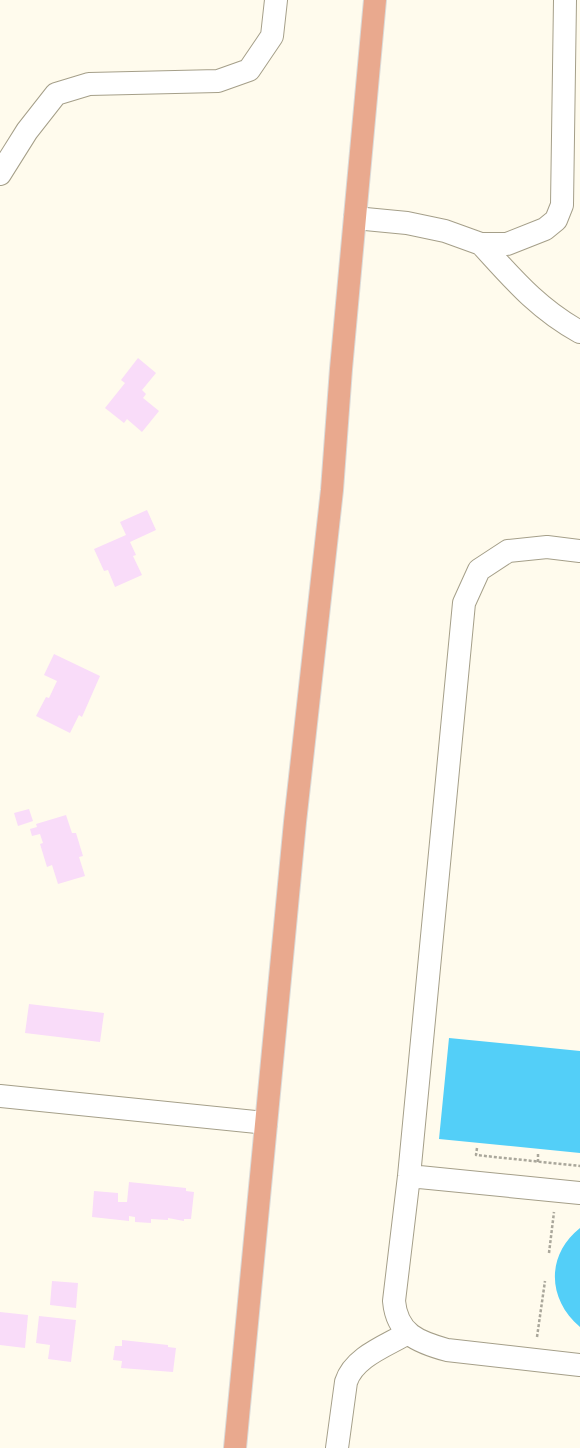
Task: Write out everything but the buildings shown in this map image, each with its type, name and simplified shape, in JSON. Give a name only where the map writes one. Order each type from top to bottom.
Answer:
[{"type":"main road","points":[[235,1448],[298,796],[332,490],[341,368],[375,0]]},
{"type":"street","points":[[0,174],[27,131],[56,94],[89,84],[218,81],[249,70],[272,36],[276,0]]},
{"type":"street","points":[[355,218],[407,223],[445,231],[482,244],[507,244],[545,229],[556,220],[562,206],[572,119],[566,0]]},
{"type":"street","points":[[482,244],[526,293],[558,320],[580,332]]},
{"type":"street","points":[[580,551],[547,547],[508,551],[479,570],[464,604],[409,1176],[394,1301],[395,1316],[403,1329],[414,1338],[434,1346],[447,1350],[580,1365]]},
{"type":"street","points":[[0,1096],[266,1123]]},
{"type":"street","points":[[409,1176],[580,1193]]},
{"type":"street","points":[[337,1448],[346,1382],[349,1372],[355,1364],[408,1333]]},
{"type":"path","points":[[476,1148],[476,1155],[580,1166]]},
{"type":"path","points":[[538,1154],[538,1162]]},
{"type":"path","points":[[549,1253],[554,1209]]},
{"type":"path","points":[[537,1337],[545,1281]]},
{"type":"water","points":[[449,1038],[580,1051],[580,1153],[439,1139]]},
{"type":"water","points":[[580,1228],[580,1327],[569,1316],[561,1304],[555,1277],[556,1264],[561,1251],[569,1239]]}]
